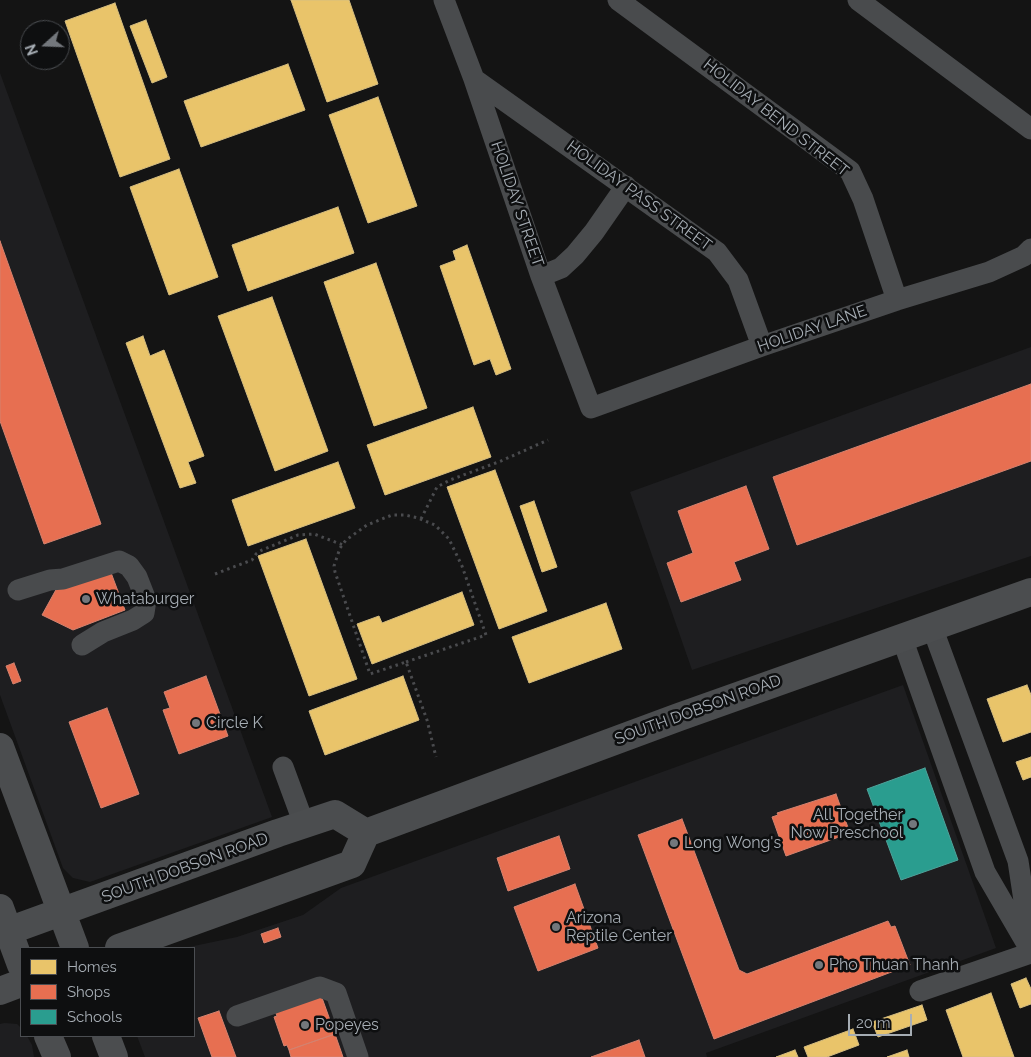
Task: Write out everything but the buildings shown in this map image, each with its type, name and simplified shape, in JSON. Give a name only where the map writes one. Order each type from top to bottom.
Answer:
[{"type":"main road","name":"SOUTH DOBSON ROAD","points":[[3,924],[62,912],[335,814],[366,833],[652,726],[1031,594]]},
{"type":"main road","points":[[0,747],[75,947]]},
{"type":"main road","points":[[122,947],[352,864],[366,833]]},
{"type":"main road","points":[[3,924],[20,963]]},
{"type":"main road","points":[[0,991],[20,983]]},
{"type":"main road","points":[[48,1037],[56,1057]]},
{"type":"main road","points":[[106,1037],[114,1057]]},
{"type":"lane","name":"HOLIDAY STREET","points":[[444,0],[474,80],[541,276],[591,408]]},
{"type":"lane","name":"HOLIDAY BEND STREET","points":[[618,0],[850,171],[863,199],[897,300]]},
{"type":"lane","points":[[858,0],[1031,129]]},
{"type":"lane","name":"HOLIDAY PASS STREET","points":[[474,80],[717,252],[738,280],[762,346]]},
{"type":"lane","points":[[541,276],[561,268],[575,256],[626,186]]},
{"type":"lane","name":"HOLIDAY LANE","points":[[591,408],[762,346],[897,300],[989,272],[1024,256],[1031,249]]},
{"type":"lane","points":[[18,590],[50,580],[63,579],[119,561],[129,566],[137,577],[146,600],[144,613],[133,620],[103,632],[82,645]]},
{"type":"lane","points":[[932,627],[1018,861],[1031,950]]},
{"type":"lane","points":[[902,638],[985,872],[1031,950]]},
{"type":"lane","points":[[284,767],[304,824]]},
{"type":"lane","points":[[958,795],[989,784]]},
{"type":"lane","points":[[920,991],[1031,950]]},
{"type":"lane","points":[[237,1016],[320,987],[336,993],[358,1057]]},
{"type":"path","points":[[421,519],[437,487],[548,440]]},
{"type":"path","points":[[392,515],[405,515],[435,525],[454,546],[486,635],[370,674],[335,572],[334,566],[342,545],[357,531],[392,515]]},
{"type":"path","points":[[215,574],[252,560],[262,550],[298,535],[314,534],[342,545]]},
{"type":"path","points":[[406,662],[427,720],[436,756]]},
{"type":"shaded area","points":[[0,73],[272,817],[90,882],[73,878],[63,868],[0,695]]},
{"type":"shaded area","points":[[1031,347],[1031,556],[692,670],[630,492]]},
{"type":"shaded area","points":[[903,685],[996,948],[706,1053],[707,1057],[145,1057],[137,1037],[195,1037],[195,947],[189,947],[237,937],[303,915],[341,888]]},
{"type":"shaded area","points":[[0,1024],[17,1024],[20,1027],[20,1037],[28,1037],[32,1045],[34,1057],[0,1057]]},
{"type":"place","name":"Whataburger","points":[[86,599]]},
{"type":"place","name":"Circle K","points":[[196,723]]},
{"type":"place","name":"All Together Now Preschool","points":[[913,824]]},
{"type":"place","name":"Long Wong's","points":[[674,843]]},
{"type":"place","name":"Arizona Reptile Center","points":[[556,927]]},
{"type":"place","name":"Pho Thuan Thanh","points":[[819,965]]},
{"type":"place","name":"Popeyes","points":[[305,1025]]}]
